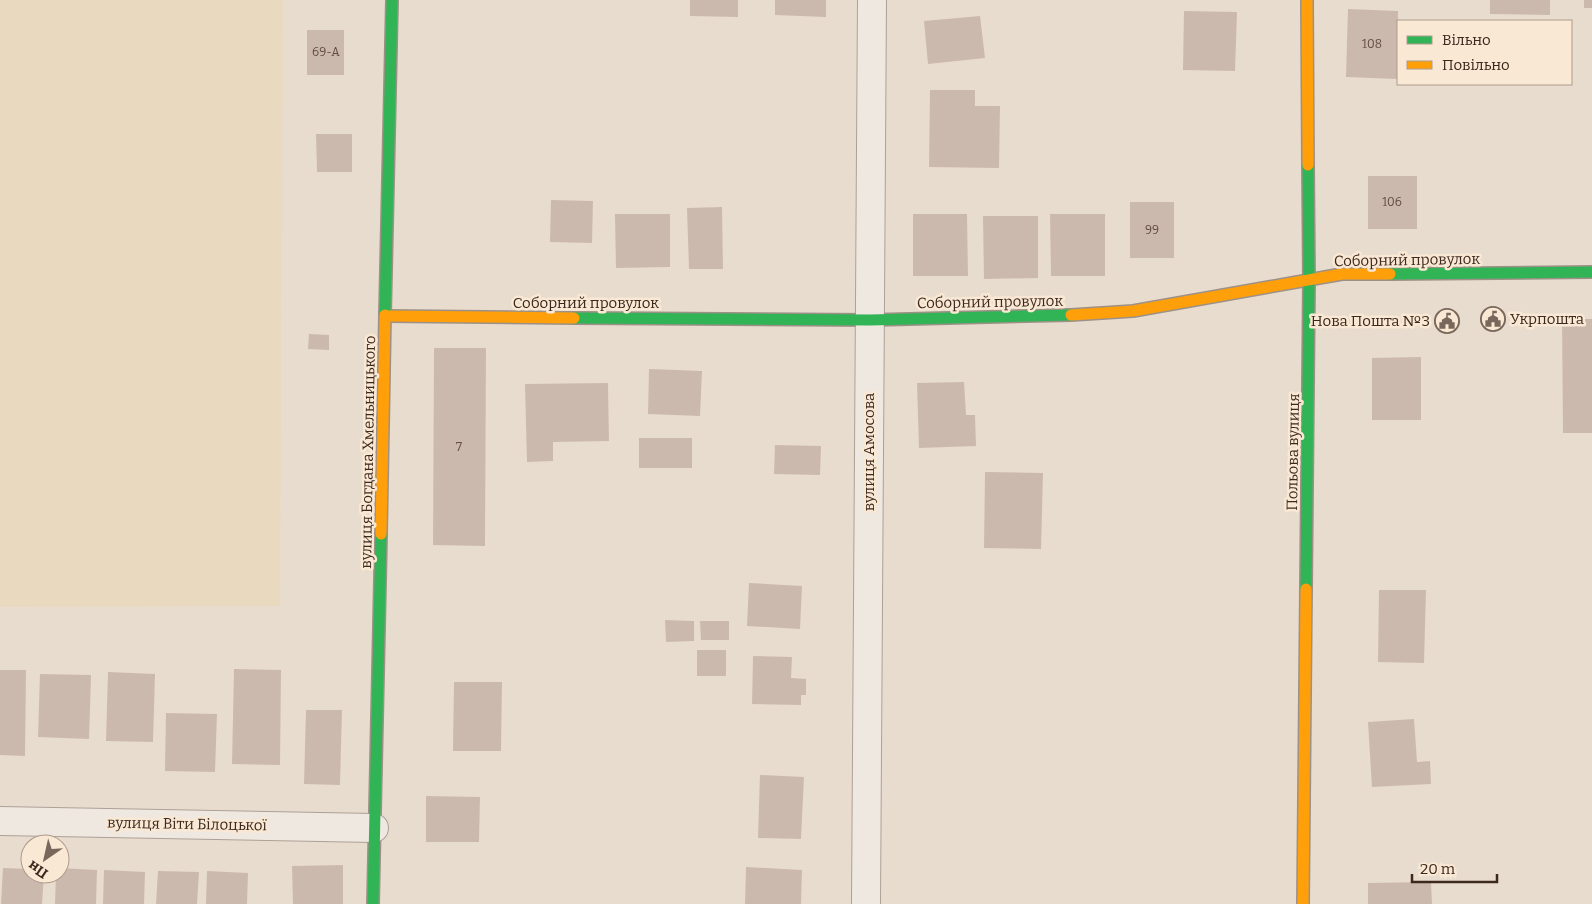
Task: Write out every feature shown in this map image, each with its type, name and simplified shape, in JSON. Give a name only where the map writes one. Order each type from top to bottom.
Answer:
[{"type":"street","name":"вулиця Богдана Хмельницького","points":[[373,904],[392,0]]},
{"type":"street","name":"вулиця Амосова","points":[[866,904],[872,0]]},
{"type":"street","name":"Польова вулиця","points":[[1303,904],[1309,281],[1307,0]]},
{"type":"street","name":"Соборний провулок","points":[[386,316],[870,320],[1038,317],[1133,311],[1342,274],[1592,272]]},
{"type":"street","name":"вулиця Віти Білоцької","points":[[0,821],[374,828]]},
{"type":"shaded area","points":[[0,0],[283,0],[280,606],[0,607]]},
{"type":"building","points":[[690,0],[738,0],[738,17],[690,16]]},
{"type":"building","points":[[775,0],[826,0],[826,17],[775,15]]},
{"type":"building","points":[[1490,0],[1550,0],[1550,15],[1490,14]]},
{"type":"building","points":[[1584,0],[1592,0],[1592,8],[1584,8]]},
{"type":"building","points":[[1348,9],[1398,11],[1397,79],[1346,77]]},
{"type":"building","points":[[1184,11],[1237,12],[1235,71],[1183,70]]},
{"type":"building","points":[[980,16],[985,58],[928,64],[924,21]]},
{"type":"building","points":[[307,30],[344,30],[344,75],[307,75]]},
{"type":"building","points":[[930,90],[975,90],[975,106],[1000,106],[999,168],[929,167]]},
{"type":"building","points":[[316,134],[352,134],[352,172],[317,172]]},
{"type":"building","points":[[1368,176],[1417,176],[1417,229],[1368,229]]},
{"type":"building","points":[[551,200],[593,201],[592,243],[550,242]]},
{"type":"building","points":[[1130,202],[1174,202],[1174,258],[1130,258]]},
{"type":"building","points":[[722,207],[723,269],[689,269],[687,208]]},
{"type":"building","points":[[615,214],[670,214],[670,267],[616,268]]},
{"type":"building","points":[[913,214],[967,214],[968,276],[913,276]]},
{"type":"building","points":[[1050,214],[1105,214],[1105,276],[1051,276]]},
{"type":"building","points":[[983,216],[1038,216],[1038,278],[984,279]]},
{"type":"building","points":[[1562,319],[1592,319],[1592,433],[1563,433]]},
{"type":"building","points":[[309,334],[329,335],[329,350],[308,349]]},
{"type":"building","points":[[434,348],[486,348],[485,546],[433,545]]},
{"type":"building","points":[[1421,357],[1421,420],[1372,420],[1372,358]]},
{"type":"building","points":[[649,369],[702,371],[700,416],[648,414]]},
{"type":"building","points":[[964,382],[966,415],[975,415],[976,446],[919,448],[917,383]]},
{"type":"building","points":[[608,383],[609,441],[553,442],[553,461],[527,462],[525,384]]},
{"type":"building","points":[[639,438],[692,438],[692,468],[639,468]]},
{"type":"building","points":[[775,445],[821,446],[820,475],[774,474]]},
{"type":"building","points":[[985,472],[1043,473],[1041,549],[984,548]]},
{"type":"building","points":[[749,583],[802,586],[800,629],[747,626]]},
{"type":"building","points":[[1379,590],[1426,590],[1424,663],[1378,662]]},
{"type":"building","points":[[665,620],[694,621],[694,641],[666,642]]},
{"type":"building","points":[[700,621],[729,621],[729,640],[701,640]]},
{"type":"building","points":[[697,650],[726,650],[726,676],[697,676]]},
{"type":"building","points":[[753,656],[792,657],[791,678],[806,679],[806,695],[801,695],[801,705],[752,704]]},
{"type":"building","points":[[234,669],[281,670],[280,765],[232,764]]},
{"type":"building","points":[[0,670],[26,670],[25,756],[0,755]]},
{"type":"building","points":[[108,672],[155,674],[153,742],[106,741]]},
{"type":"building","points":[[40,674],[91,675],[89,739],[38,737]]},
{"type":"building","points":[[454,682],[502,682],[501,751],[453,751]]},
{"type":"building","points":[[306,710],[342,710],[340,785],[304,784]]},
{"type":"building","points":[[166,713],[217,714],[215,772],[165,771]]},
{"type":"building","points":[[1414,719],[1417,762],[1430,761],[1431,784],[1372,787],[1368,722]]},
{"type":"building","points":[[760,775],[804,777],[801,839],[758,838]]},
{"type":"building","points":[[426,796],[480,797],[479,842],[426,842]]},
{"type":"building","points":[[343,865],[343,904],[293,904],[292,866]]},
{"type":"building","points":[[746,867],[802,870],[801,904],[745,904]]},
{"type":"building","points":[[3,868],[20,869],[20,884],[43,884],[42,904],[1,904]]},
{"type":"building","points":[[70,869],[97,870],[96,904],[55,904],[56,884],[70,884]]},
{"type":"building","points":[[104,870],[145,872],[144,904],[103,904]]},
{"type":"building","points":[[158,871],[199,872],[197,904],[156,904]]},
{"type":"building","points":[[207,871],[248,873],[247,904],[206,904]]},
{"type":"building","points":[[1431,882],[1432,904],[1368,904],[1368,883]]},
{"type":"traffic: fast","points":[[385,315],[392,0]]},
{"type":"traffic: fast","points":[[1306,589],[1309,281],[1308,165]]},
{"type":"traffic: fast","points":[[1390,274],[1592,272]]},
{"type":"traffic: fast","points":[[574,318],[870,320],[1071,315]]},
{"type":"traffic: fast","points":[[373,904],[381,534]]},
{"type":"traffic: slow","points":[[1307,0],[1308,165]]},
{"type":"traffic: slow","points":[[1071,315],[1133,311],[1342,274],[1390,274]]},
{"type":"traffic: slow","points":[[381,534],[385,315]]},
{"type":"traffic: slow","points":[[386,316],[574,318]]},
{"type":"traffic: slow","points":[[1303,904],[1306,589]]},
{"type":"place","name":"Укрпошта","points":[[1493,319]]},
{"type":"place","name":"Нова Пошта №3","points":[[1447,321]]}]
